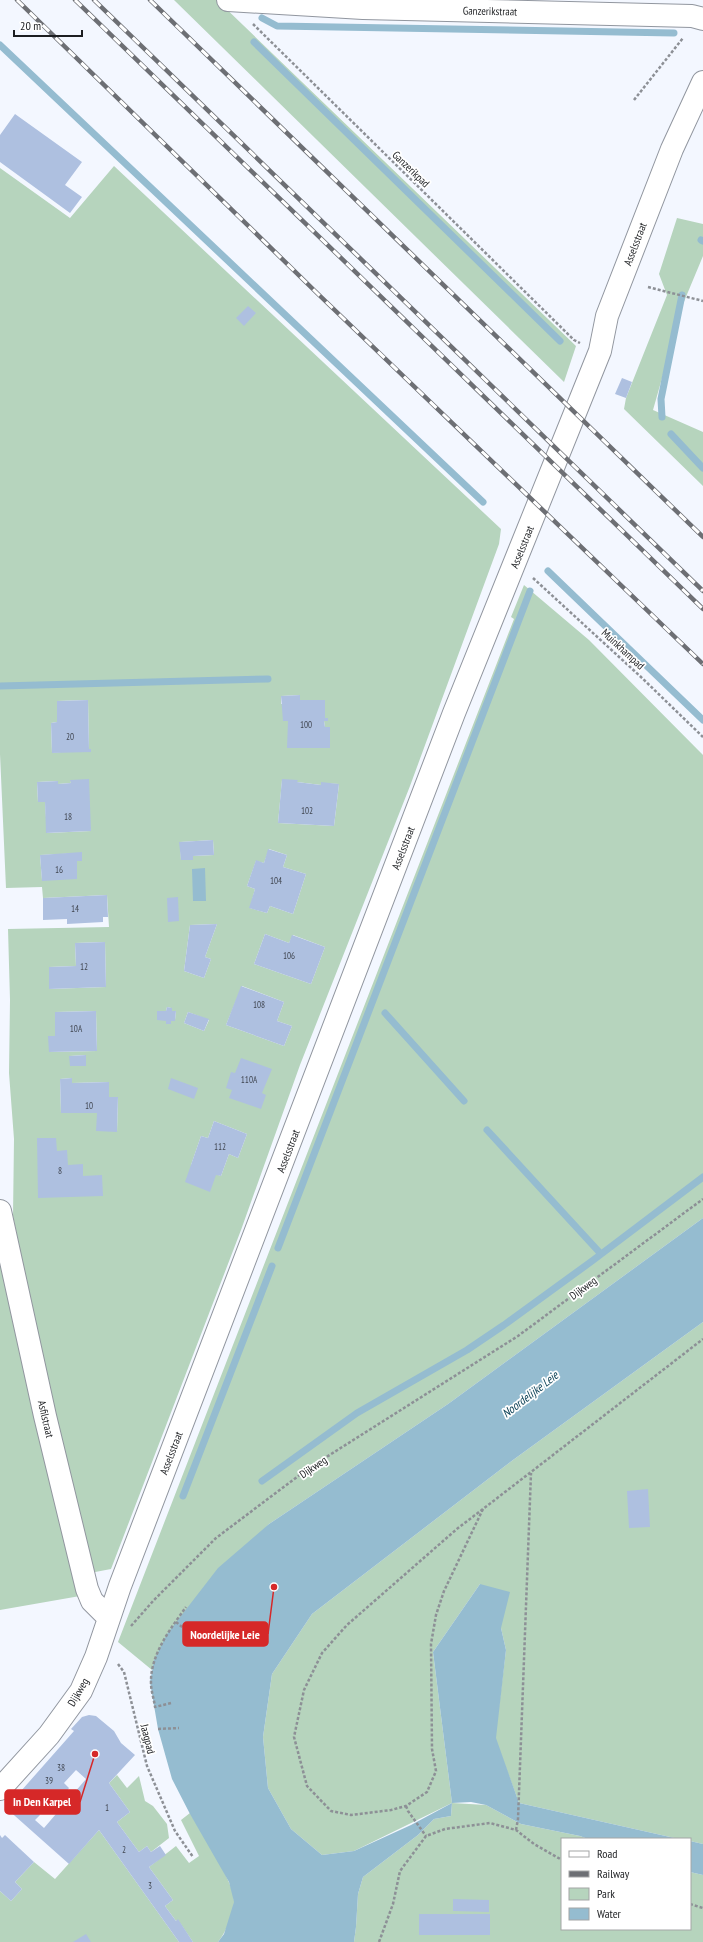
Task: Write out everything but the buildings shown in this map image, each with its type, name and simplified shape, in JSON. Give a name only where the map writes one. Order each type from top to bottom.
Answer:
[{"type":"street","name":"Ganzerikstraat","points":[[229,1],[363,4],[698,17]]},
{"type":"street","name":"Asselsstraat","points":[[110,1618],[454,713],[600,351],[607,316],[672,149],[703,82]]},
{"type":"street","name":"Asfilstraat","points":[[0,1211],[44,1408],[87,1589],[92,1601],[110,1618]]},
{"type":"street","name":"Dijkweg","points":[[0,1789],[49,1735],[81,1691],[96,1657],[110,1618]]},
{"type":"path","name":"Ganzerikpad","points":[[229,1],[569,334],[584,346]]},
{"type":"path","points":[[634,100],[688,32],[698,17]]},
{"type":"path","points":[[648,287],[703,301]]},
{"type":"path","name":"Muinkhampad","points":[[529,575],[703,737]]},
{"type":"path","name":"Dijkweg","points":[[110,1618],[130,1627],[154,1600],[216,1538],[309,1468],[518,1336],[703,1199]]},
{"type":"path","points":[[483,1509],[444,1591],[436,1615],[432,1644],[432,1749],[436,1771],[427,1792],[406,1806],[392,1810],[351,1815],[331,1811],[307,1786],[294,1737],[304,1690],[322,1653],[346,1625],[483,1509],[703,1339]]},
{"type":"path","points":[[516,1830],[531,1472]]},
{"type":"path","points":[[171,1703],[155,1707],[150,1682],[154,1660],[167,1634],[186,1607]]},
{"type":"path","points":[[176,1622],[187,1631]]},
{"type":"path","name":"Jaagpad","points":[[116,1660],[124,1672],[147,1766],[175,1830],[192,1857]]},
{"type":"path","points":[[158,1729],[179,1728]]},
{"type":"path","points":[[406,1806],[426,1836]]},
{"type":"path","points":[[379,1942],[393,1904],[400,1871],[426,1836],[444,1829],[490,1823],[516,1830],[534,1844],[561,1859]]},
{"type":"path","points":[[691,1904],[703,1908]]},
{"type":"green space","points":[[174,0],[217,0],[576,346],[564,382]]},
{"type":"green space","points":[[114,166],[501,529],[499,544],[410,786],[300,1065],[241,1230],[111,1569],[90,1573],[53,1408],[13,1216],[14,1139],[9,1073],[10,1000],[8,929],[109,927],[107,895],[43,898],[42,887],[6,888],[0,754],[0,168],[70,218]],"holes":[[[300,695],[300,700],[325,700],[325,718],[328,718],[328,721],[324,721],[325,727],[330,727],[330,748],[288,748],[288,721],[283,704],[281,704],[281,696]],[[88,700],[89,749],[52,753],[51,723],[57,722],[57,701]],[[70,780],[91,831],[47,833],[45,802],[38,802],[37,782],[58,781],[58,784],[71,783]],[[282,780],[297,780],[297,782],[321,785],[321,783],[339,784],[334,826],[278,823]],[[213,840],[214,855],[193,856],[193,860],[181,860],[180,842]],[[269,849],[287,855],[283,867],[306,874],[293,914],[270,906],[267,913],[250,908],[255,889],[247,886],[256,861],[264,863]],[[82,853],[82,861],[77,861],[47,880],[42,880],[40,855]],[[217,924],[205,957],[211,959],[204,978],[184,971],[190,925]],[[265,934],[289,943],[293,935],[325,947],[311,984],[254,964]],[[105,942],[106,987],[49,989],[49,967],[76,966],[75,943]],[[242,986],[284,1002],[277,1021],[292,1026],[284,1046],[226,1025]],[[167,1007],[171,1008],[172,1011],[176,1011],[175,1020],[157,1020],[157,1011],[166,1011]],[[96,1011],[97,1051],[49,1052],[49,1037],[55,1036],[55,1012]],[[188,1012],[209,1020],[204,1031],[184,1023]],[[85,1055],[86,1066],[70,1066],[70,1056]],[[72,1078],[72,1083],[109,1082],[109,1097],[118,1097],[117,1132],[97,1113],[61,1113],[60,1079]],[[214,1121],[247,1134],[238,1158],[229,1154],[221,1176],[191,1165],[201,1136],[208,1138]]]},
{"type":"green space","points":[[677,218],[703,224],[703,256],[683,304],[653,410],[703,432],[703,486],[624,409],[626,398],[667,295],[659,274]]},
{"type":"green space","points":[[524,585],[589,640],[703,755],[703,1218],[448,1404],[269,1524],[154,1660],[152,1670],[118,1642],[514,619],[511,617]]},
{"type":"green space","points":[[0,1264],[80,1596],[0,1610]]},
{"type":"green space","points":[[703,1322],[703,1844],[691,1841],[691,1838],[675,1838],[519,1803],[495,1738],[506,1650],[501,1628],[480,1584],[433,1652],[452,1803],[354,1851],[322,1855],[291,1829],[268,1788],[263,1737],[272,1674],[312,1614],[513,1460]]},
{"type":"green space","points":[[117,1775],[127,1788],[139,1776],[145,1801],[153,1806],[167,1824],[169,1838],[151,1852],[147,1846],[139,1852],[117,1822],[130,1812],[109,1783]]},
{"type":"green space","points":[[452,1803],[486,1805],[521,1824],[585,1838],[561,1838],[561,1930],[691,1930],[691,1872],[703,1875],[703,1942],[354,1942],[358,1894],[363,1877],[418,1835],[434,1819],[451,1816]]},
{"type":"green space","points":[[190,1813],[223,1870],[233,1893],[234,1907],[231,1917],[218,1942],[193,1942],[178,1920],[176,1921],[165,1906],[173,1900],[149,1867],[176,1846],[189,1863],[199,1856],[181,1820]]},
{"type":"green space","points":[[99,1830],[179,1942],[0,1942],[0,1891],[11,1901],[22,1889],[15,1882],[34,1862],[55,1879]]},
{"type":"water","points":[[205,868],[206,901],[193,901],[192,869]]},
{"type":"water","name":"Noordelijke Leie","points":[[703,1218],[703,1322],[513,1460],[312,1614],[272,1674],[263,1737],[268,1788],[291,1829],[322,1855],[354,1851],[411,1825],[452,1803],[451,1816],[434,1819],[418,1835],[363,1877],[358,1894],[354,1942],[218,1942],[224,1934],[234,1902],[229,1882],[172,1779],[158,1729],[150,1682],[154,1660],[167,1634],[218,1568],[269,1524],[448,1404]]},
{"type":"water","points":[[480,1584],[510,1592],[501,1628],[506,1650],[496,1738],[519,1803],[675,1838],[585,1838],[521,1824],[486,1805],[471,1802],[452,1803],[433,1652]]},
{"type":"water","points":[[691,1841],[703,1844],[703,1875],[691,1872]]},
{"type":"waterway","points":[[262,18],[277,26],[674,33]]},
{"type":"waterway","points":[[254,42],[560,341]]},
{"type":"waterway","points":[[0,45],[483,502]]},
{"type":"waterway","points":[[662,417],[661,399],[682,295]]},
{"type":"waterway","points":[[671,434],[703,468]]},
{"type":"waterway","points":[[548,571],[703,720]]},
{"type":"waterway","points":[[278,1248],[530,591]]},
{"type":"waterway","points":[[0,686],[268,679]]},
{"type":"waterway","points":[[385,1013],[464,1101]]},
{"type":"waterway","points":[[487,1130],[601,1254]]},
{"type":"waterway","points":[[262,1481],[357,1413],[467,1350],[504,1325],[703,1177]]},
{"type":"waterway","points":[[183,1496],[272,1266]]},
{"type":"railway","points":[[17,0],[318,294],[703,664]]},
{"type":"railway","points":[[75,0],[703,609]]},
{"type":"railway","points":[[94,0],[703,591]]},
{"type":"railway","points":[[150,0],[703,537]]},
{"type":"place","name":"Noordelijke Leie","points":[[274,1587]]},
{"type":"place","name":"In Den Karpel","points":[[95,1754]]}]
